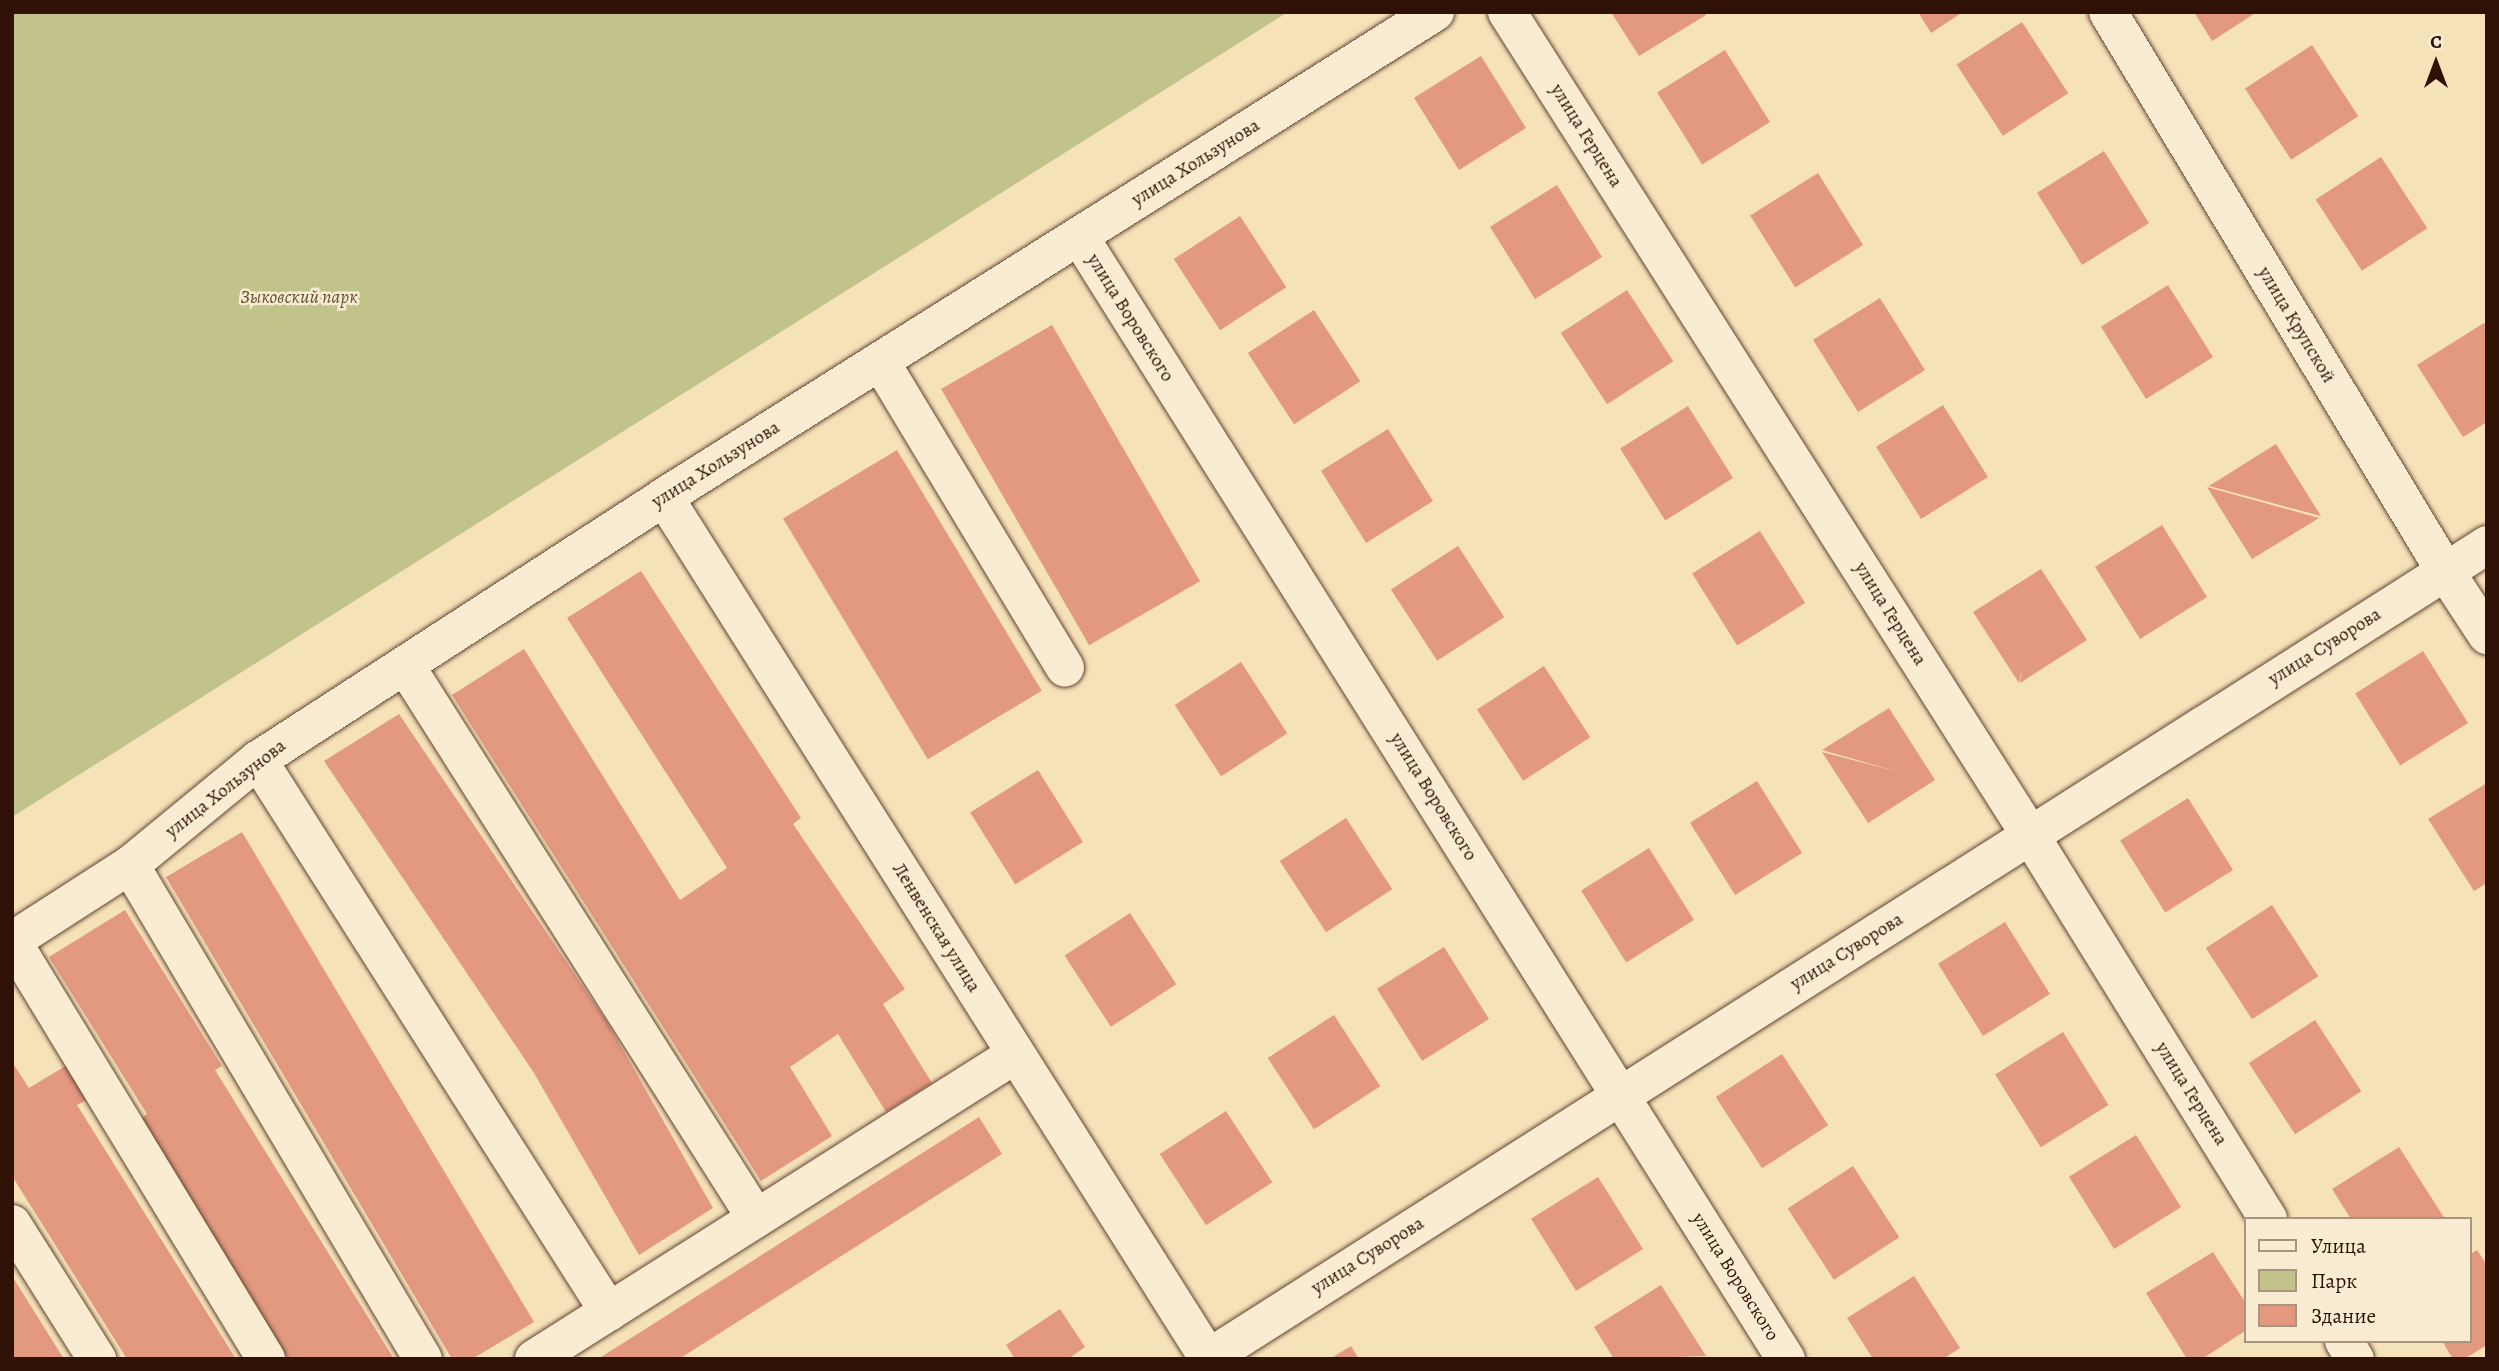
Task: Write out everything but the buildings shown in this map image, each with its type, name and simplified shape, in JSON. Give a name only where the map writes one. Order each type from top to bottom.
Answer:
[{"type":"street","name":"улица Хользунова","points":[[12,941],[130,865],[258,760],[664,497],[1435,12]]},
{"type":"street","name":"улица Герцена","points":[[1507,12],[2031,835],[2267,1217]]},
{"type":"street","name":"улица Крупской","points":[[2108,12],[2445,571],[2487,635]]},
{"type":"street","name":"улица Воровского","points":[[1079,236],[1786,1359]]},
{"type":"street","points":[[880,361],[1065,668]]},
{"type":"street","name":"Ленвенская улица","points":[[664,497],[1208,1358]]},
{"type":"street","name":"улица Суворова","points":[[1208,1358],[2487,545]]},
{"type":"street","points":[[405,666],[756,1218]]},
{"type":"street","points":[[258,760],[609,1312]]},
{"type":"street","points":[[130,865],[423,1359]]},
{"type":"street","points":[[12,941],[267,1359]]},
{"type":"street","points":[[534,1359],[1016,1054]]},
{"type":"street","points":[[12,1224],[97,1359]]},
{"type":"street","points":[[2345,1343],[2355,1359]]},
{"type":"green space","name":"Зыковский парк","points":[[12,12],[1288,12],[12,817]]}]
